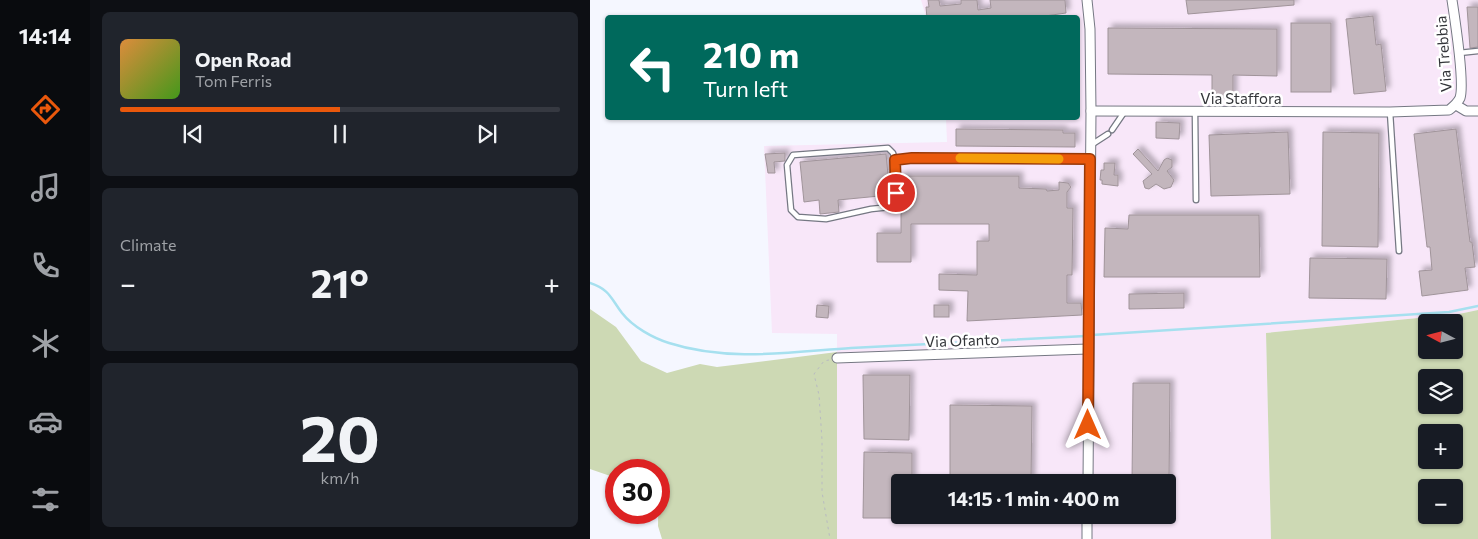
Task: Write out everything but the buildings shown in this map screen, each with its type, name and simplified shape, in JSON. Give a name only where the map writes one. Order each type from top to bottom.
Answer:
[{"type":"street","points":[[1086,0],[1090,29],[1091,111],[1088,474]]},
{"type":"street","name":"Via Trebbia","points":[[1452,0],[1461,82],[1460,97],[1456,105]]},
{"type":"street","name":"Via Staffora","points":[[1091,111],[1390,112],[1449,110],[1456,105],[1466,111],[1478,111]]},
{"type":"street","name":"Via Ofanto","points":[[837,358],[1088,346]]},
{"type":"street","points":[[1087,539],[1088,524]]},
{"type":"lane","points":[[1458,53],[1478,52]]},
{"type":"lane","points":[[1090,145],[1110,132],[1125,111]]},
{"type":"lane","points":[[1195,111],[1196,200]]},
{"type":"lane","points":[[1390,112],[1399,251]]},
{"type":"lane","points":[[888,148],[893,153],[895,160],[896,193],[894,204],[890,207],[871,208],[826,218],[798,217],[791,210],[787,165],[793,155],[888,148]]},
{"type":"lane","points":[[895,160],[912,158],[1090,159]]},
{"type":"path","points":[[830,539],[822,492],[819,395],[814,374],[824,361],[837,358]]},
{"type":"shaded area","points":[[921,0],[1478,0],[1478,310],[1459,314],[1418,314],[1418,318],[1266,333],[1271,539],[837,539],[837,334],[772,333],[764,146],[947,142],[946,120],[1080,120],[1080,15],[925,15]]},
{"type":"green space","points":[[590,309],[616,327],[641,361],[667,373],[700,364],[717,367],[837,352],[837,539],[662,539],[658,524],[670,524],[670,459],[605,459],[605,474],[590,469]]},
{"type":"green space","points":[[1478,310],[1478,539],[1271,539],[1266,333],[1418,318],[1418,359],[1463,359],[1463,314],[1459,314]]},
{"type":"waterway","points":[[590,283],[606,291],[622,313],[637,327],[650,335],[691,349],[714,352],[760,354],[1086,336]]},
{"type":"waterway","points":[[1092,335],[1449,312],[1478,306]]},
{"type":"slow traffic","points":[[960,158],[1059,159]]},
{"type":"route","points":[[896,193],[895,160],[912,158],[1090,159],[1088,425]]}]
